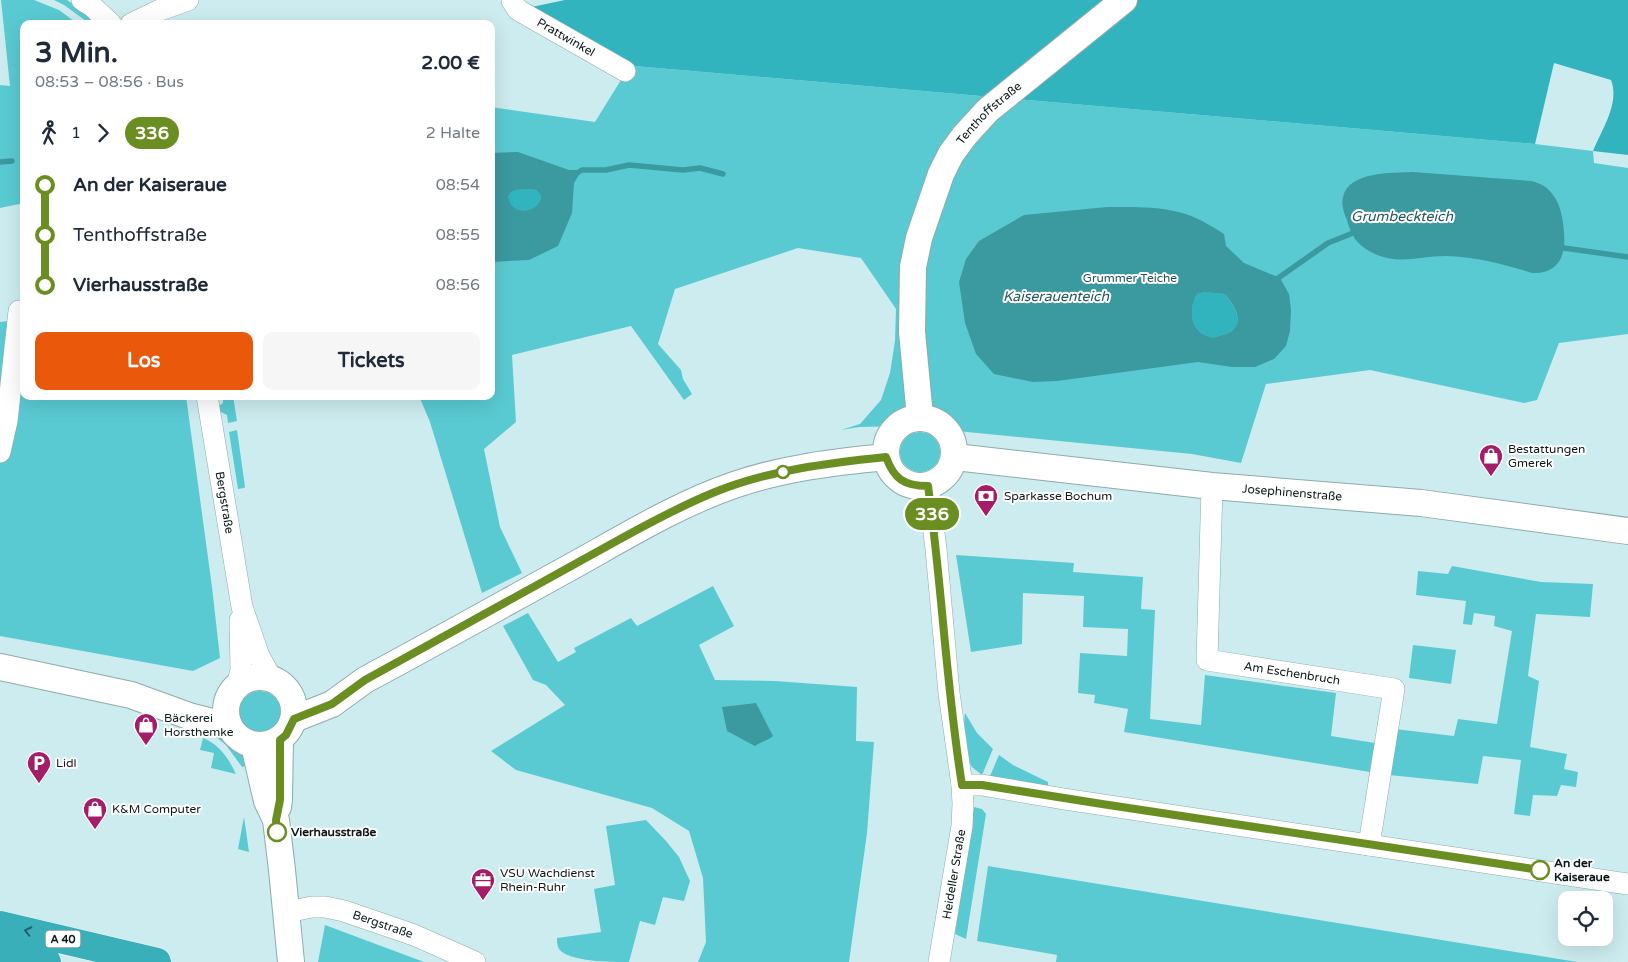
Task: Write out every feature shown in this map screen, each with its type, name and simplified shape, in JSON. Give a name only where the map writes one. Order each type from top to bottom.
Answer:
[{"type":"highway","name":"A 40","points":[[0,925],[158,962]]},
{"type":"highway","name":"A 40","points":[[0,951],[46,962]]},
{"type":"street","points":[[82,0],[107,20]]},
{"type":"street","points":[[139,20],[188,0]]},
{"type":"street","name":"Prattwinkel","points":[[511,0],[516,0]]},
{"type":"street","name":"Prattwinkel","points":[[511,0],[518,10],[625,71]]},
{"type":"street","name":"Tenthoffstraße","points":[[920,417],[912,332],[913,267],[919,238],[941,174],[951,154],[965,135],[988,110],[1124,0]]},
{"type":"street","points":[[0,452],[7,421],[14,311]]},
{"type":"street","name":"Bergstraße","points":[[208,400],[242,608],[259,656],[294,704],[287,729],[280,800],[276,820],[291,962]]},
{"type":"street","points":[[920,417],[929,418],[946,428],[954,446],[955,457],[952,466],[938,482],[928,486],[914,486],[901,480],[891,470],[886,457],[888,438],[894,430],[900,423],[920,417]]},
{"type":"street","points":[[0,667],[131,695],[189,716],[229,726],[233,733],[242,741],[266,746],[287,729],[332,704],[365,680],[661,517],[714,492],[813,465],[886,457]]},
{"type":"street","name":"Josephinenstraße","points":[[955,457],[1212,486],[1420,503],[1628,531]]},
{"type":"street","name":"Heideller Straße","points":[[928,486],[936,549],[949,693],[963,804],[962,826],[939,962]]},
{"type":"street","name":"Am Eschenbruch","points":[[1212,486],[1207,660],[1394,689],[1369,845]]},
{"type":"street","name":"Bergstraße","points":[[229,726],[226,714],[241,671],[239,626],[242,608]]},
{"type":"street","points":[[131,695],[204,700],[233,691],[251,678],[259,677],[279,684],[313,691],[365,680]]},
{"type":"street","name":"Bergstraße","points":[[254,745],[267,801],[276,820]]},
{"type":"street","points":[[962,785],[982,785],[1628,884]]},
{"type":"street","name":"Bergstraße","points":[[287,912],[312,907],[325,907],[344,911],[414,935],[476,962]]},
{"type":"green space","points":[[1,0],[34,0],[59,10],[73,20],[20,20],[20,204],[0,208],[0,85],[10,86]]},
{"type":"green space","points":[[54,0],[67,0],[94,20],[85,20]]},
{"type":"green space","name":"Grummer Teiche","points":[[634,66],[1535,144],[1593,151],[1594,163],[1628,168],[1628,334],[1559,343],[1537,400],[1524,403],[1370,370],[1266,384],[1241,463],[1192,454],[906,426],[859,427],[841,430],[860,424],[881,400],[890,373],[895,341],[896,309],[861,258],[798,248],[675,289],[658,344],[681,370],[683,379],[692,394],[684,400],[631,326],[512,355],[516,422],[484,449],[500,527],[522,573],[482,593],[430,422],[421,400],[495,400],[495,108],[595,122],[624,75]]},
{"type":"green space","points":[[20,320],[20,400],[187,400],[220,658],[193,671],[0,636],[0,322]]},
{"type":"green space","points":[[223,400],[234,400],[237,421],[228,423],[227,415],[219,411],[219,406],[223,403]]},
{"type":"green space","points":[[237,430],[245,487],[238,489],[229,432]]},
{"type":"green space","points":[[920,432],[934,438],[940,452],[934,466],[920,472],[906,466],[900,452],[906,438]]},
{"type":"green space","points":[[956,555],[1074,563],[1073,572],[1143,577],[1141,609],[1155,610],[1150,719],[1201,725],[1205,675],[1336,693],[1331,736],[1375,743],[1370,772],[1124,732],[1128,709],[1094,703],[1095,695],[1078,693],[1080,653],[1127,656],[1128,629],[1083,627],[1084,596],[1023,593],[1022,644],[971,652]]},
{"type":"green space","points":[[1452,566],[1541,582],[1593,584],[1590,617],[1536,614],[1528,676],[1539,681],[1530,747],[1567,754],[1564,769],[1578,772],[1576,787],[1561,785],[1557,796],[1533,795],[1530,816],[1514,814],[1521,760],[1483,756],[1478,784],[1389,775],[1395,729],[1454,736],[1458,719],[1497,724],[1512,631],[1494,626],[1495,616],[1474,613],[1472,625],[1463,624],[1466,601],[1416,595],[1418,571],[1448,574]]},
{"type":"green space","points":[[713,586],[734,626],[699,645],[715,680],[775,681],[857,687],[856,741],[874,742],[867,833],[849,962],[698,962],[706,942],[703,878],[689,831],[652,808],[516,770],[491,751],[565,705],[546,685],[533,680],[503,626],[528,613],[558,662],[576,652],[574,648],[631,618],[637,626]]},
{"type":"green space","points":[[1413,645],[1456,650],[1451,684],[1409,678]]},
{"type":"green space","points":[[260,691],[275,697],[281,712],[275,727],[260,733],[245,727],[239,712],[245,697]]},
{"type":"green space","points":[[965,713],[977,733],[993,749],[982,775],[972,767],[966,749],[964,733]]},
{"type":"green space","points":[[221,730],[244,752],[252,764],[242,767],[226,745],[211,733]]},
{"type":"green space","points":[[203,738],[214,744],[223,753],[236,774],[211,768],[214,753],[200,750]]},
{"type":"green space","points":[[999,755],[1013,765],[1048,782],[1048,786],[990,776]]},
{"type":"green space","points":[[974,807],[982,809],[986,814],[966,939],[955,934]]},
{"type":"green space","points":[[244,817],[249,852],[238,849]]},
{"type":"green space","points":[[646,820],[679,857],[690,881],[684,901],[663,897],[655,925],[640,921],[629,962],[581,959],[564,953],[558,948],[557,938],[601,932],[594,889],[615,885],[606,826]]},
{"type":"green space","points":[[988,866],[1577,962],[1056,962],[1057,955],[977,941]]},
{"type":"green space","points":[[325,925],[424,962],[318,962]]},
{"type":"shaded area","points":[[565,0],[1628,0],[1628,155],[1593,151],[1612,107],[1613,89],[1611,80],[1554,63],[1535,144],[634,66],[527,8]]},
{"type":"shaded area","points":[[528,189],[537,190],[541,196],[538,204],[530,210],[520,210],[512,205],[508,197],[511,192]]},
{"type":"shaded area","points":[[1205,292],[1225,294],[1228,298],[1234,307],[1237,317],[1236,327],[1232,331],[1213,338],[1202,334],[1194,325],[1193,303],[1197,294]]},
{"type":"water","points":[[518,152],[569,170],[582,170],[574,183],[572,213],[558,246],[529,260],[495,262],[495,153]],"holes":[[[528,189],[537,190],[541,196],[538,204],[530,210],[516,208],[508,197],[511,192]]]},
{"type":"water","name":"Grumbeckteich","points":[[1413,172],[1531,181],[1544,186],[1556,199],[1562,218],[1564,249],[1559,262],[1549,270],[1541,273],[1532,273],[1489,261],[1468,258],[1436,256],[1390,259],[1366,249],[1352,235],[1344,212],[1342,200],[1347,189],[1354,182],[1372,175]]},
{"type":"water","name":"Kaiserauenteich","points":[[1107,207],[1143,207],[1178,212],[1202,221],[1224,234],[1226,246],[1244,263],[1280,278],[1289,294],[1291,310],[1290,331],[1286,346],[1274,359],[1255,367],[1232,367],[1198,362],[1057,381],[1033,382],[994,374],[976,354],[965,323],[959,282],[966,259],[979,241],[1024,215]],"holes":[[[1205,292],[1225,294],[1238,317],[1236,327],[1230,332],[1213,338],[1202,334],[1194,325],[1192,314],[1193,303],[1197,294]]]},
{"type":"water","points":[[756,703],[773,736],[755,746],[727,731],[722,707]]},
{"type":"waterway","points":[[0,162],[12,161]]},
{"type":"waterway","points":[[577,173],[582,170],[606,170],[629,165],[683,170],[700,168],[723,174]]},
{"type":"waterway","points":[[1274,281],[1328,243],[1358,231]]},
{"type":"waterway","points":[[1558,245],[1564,248],[1628,257]]},
{"type":"bus line","name":"336","points":[[277,832],[276,820],[280,800],[280,740],[286,735],[294,719],[332,704],[365,680],[622,538],[714,492],[785,471],[813,465],[886,457],[891,470],[901,480],[914,486],[928,486],[936,549],[949,693],[962,785],[982,785],[1540,870]]},
{"type":"place","name":"Bestattungen Gmerek","points":[[1491,477]]},
{"type":"place","name":"Sparkasse Bochum","points":[[986,517]]},
{"type":"place","name":"Bäckerei Horsthemke","points":[[146,746]]},
{"type":"place","name":"Lidl","points":[[39,784]]},
{"type":"place","name":"K&M Computer","points":[[95,830]]},
{"type":"place","name":"Vierhausstraße","points":[[277,832]]},
{"type":"place","name":"An der Kaiseraue","points":[[1540,870]]},
{"type":"place","name":"VSU Wachdienst Rhein-Ruhr","points":[[483,901]]}]
